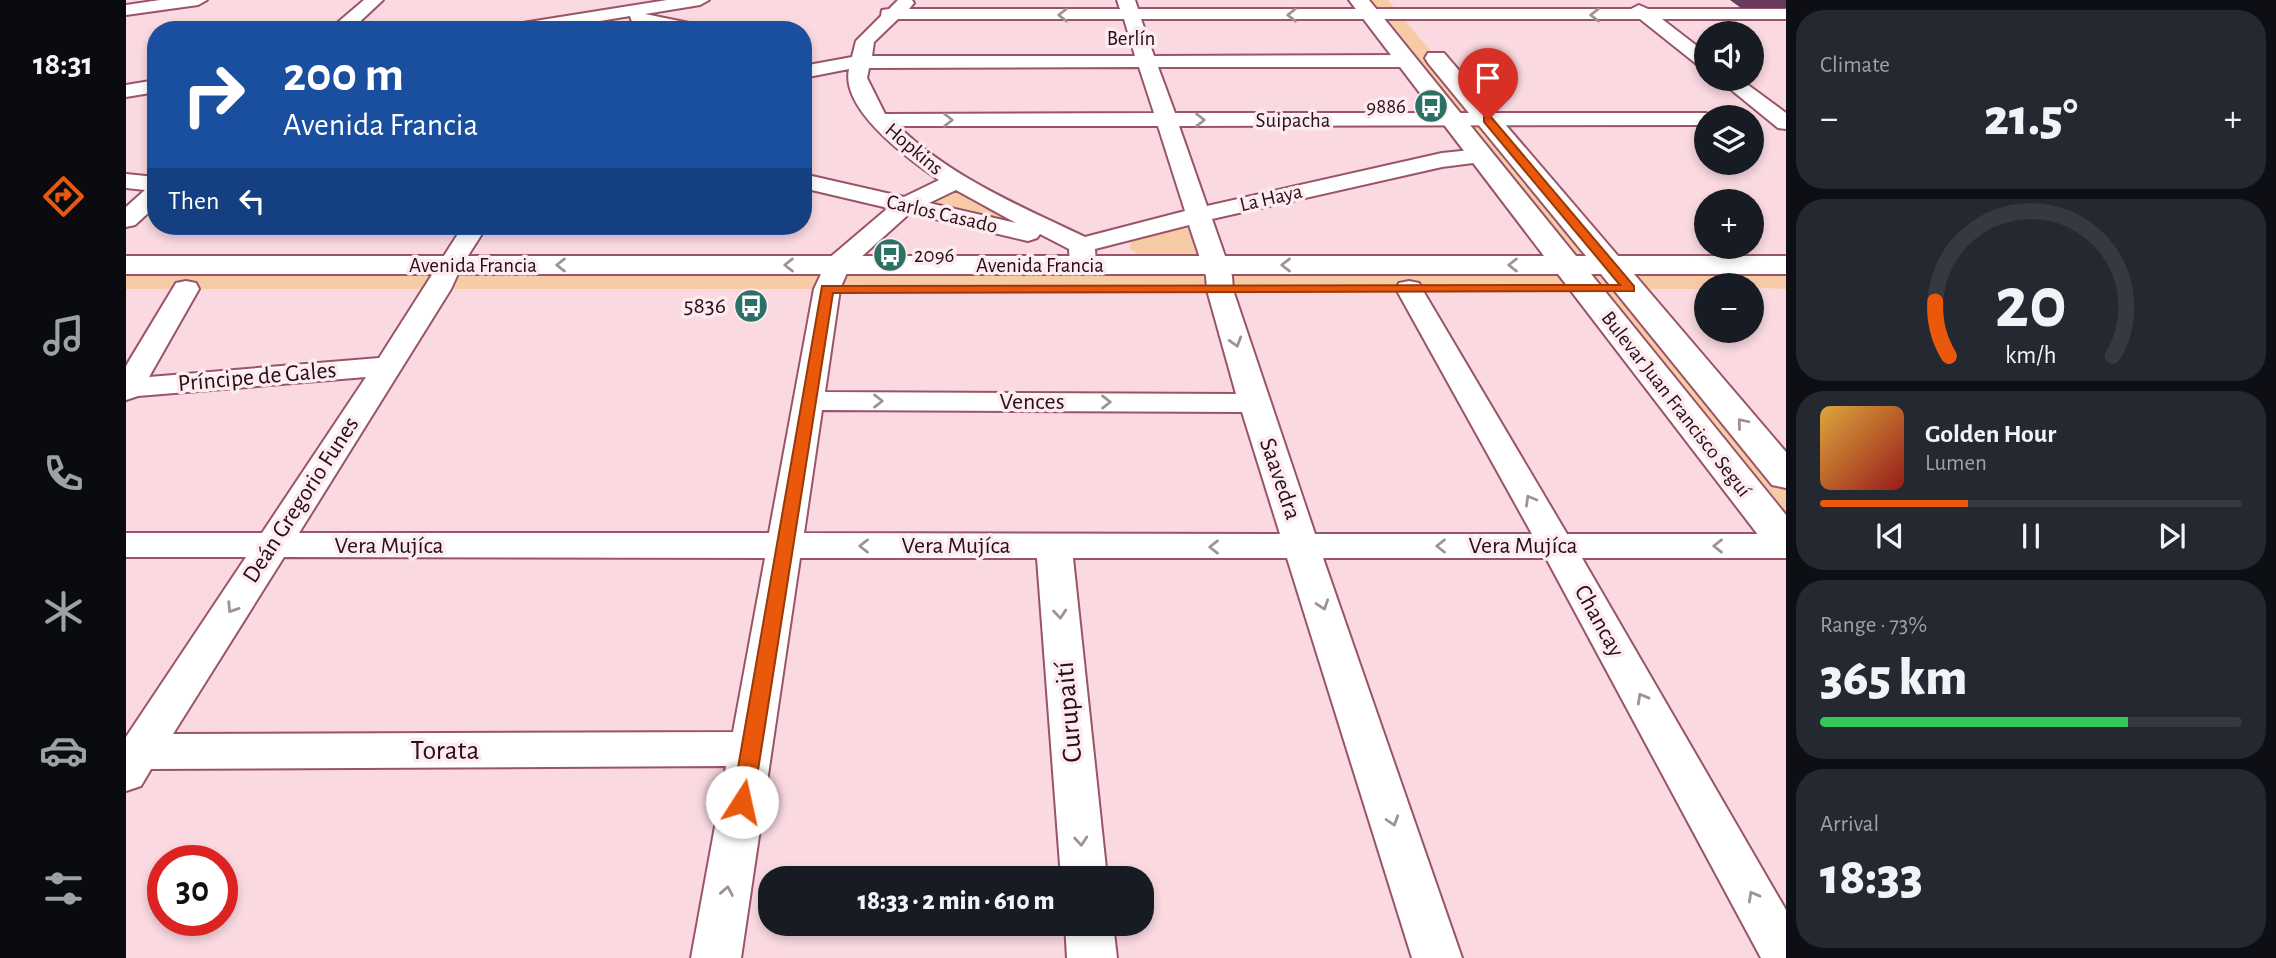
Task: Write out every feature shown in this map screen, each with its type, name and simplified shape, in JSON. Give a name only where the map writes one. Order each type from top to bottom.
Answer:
[{"type":"main road","name":"Bulevar Juan Francisco Seguí","points":[[1394,8],[1786,475]]},
{"type":"main road","name":"Bulevar Juan Francisco Seguí","points":[[1363,10],[1407,61],[1786,545]]},
{"type":"main road","name":"Avenida Francia","points":[[832,277],[1083,255],[1218,277],[1409,289],[1576,277]]},
{"type":"main road","name":"Avenida Francia","points":[[126,265],[444,277],[1620,277],[1786,265]]},
{"type":"main road","name":"Avenida Francia","points":[[126,289],[186,289],[444,277]]},
{"type":"main road","name":"Avenida Francia","points":[[1620,277],[1694,287]]},
{"type":"main road","points":[[1764,289],[1786,289]]},
{"type":"street","points":[[126,10],[198,0]]},
{"type":"street","points":[[356,21],[374,0]]},
{"type":"street","points":[[560,3],[620,6],[700,0]]},
{"type":"street","points":[[856,62],[871,34],[888,14],[910,0]]},
{"type":"street","points":[[1319,0],[1363,10]]},
{"type":"street","points":[[1626,0],[1694,53]]},
{"type":"street","points":[[610,21],[620,6]]},
{"type":"street","points":[[551,21],[620,6],[669,21]]},
{"type":"street","points":[[888,14],[1129,8],[1394,8],[1645,15],[1786,14]]},
{"type":"street","name":"Saavedra","points":[[1129,8],[1218,277],[1254,403],[1304,547],[1437,958]]},
{"type":"street","points":[[126,19],[147,24]]},
{"type":"street","points":[[812,53],[856,62]]},
{"type":"street","name":"Berlín","points":[[856,62],[1407,61]]},
{"type":"street","points":[[812,70],[856,62]]},
{"type":"street","name":"Hopkins","points":[[856,62],[856,73],[866,101],[911,152],[954,182],[1083,255]]},
{"type":"street","points":[[126,91],[147,88]]},
{"type":"street","points":[[1744,91],[1784,121]]},
{"type":"street","name":"Suipacha","points":[[880,120],[1694,119]]},
{"type":"street","points":[[1764,120],[1784,121]]},
{"type":"street","name":"La Haya","points":[[1083,255],[1198,215],[1442,160],[1481,156]]},
{"type":"street","points":[[126,181],[147,183]]},
{"type":"street","points":[[716,958],[832,277],[904,206],[954,182]]},
{"type":"street","name":"Carlos Casado","points":[[812,183],[1083,255]]},
{"type":"street","points":[[126,220],[147,201]]},
{"type":"street","name":"Deán Gregorio Funes","points":[[133,762],[470,235]]},
{"type":"street","points":[[127,389],[186,289]]},
{"type":"street","name":"Chancay","points":[[1409,289],[1557,546],[1786,956]]},
{"type":"street","name":"Príncipe de Gales","points":[[127,389],[388,366]]},
{"type":"street","name":"Vences","points":[[810,401],[1254,403]]},
{"type":"street","name":"Vera Mujíca","points":[[126,545],[1786,545]]},
{"type":"street","name":"Curupaití","points":[[1054,546],[1083,866]]},
{"type":"street","name":"Torata","points":[[133,762],[751,750]]},
{"type":"street","points":[[1090,936],[1092,958]]},
{"type":"shaded area","points":[[1359,0],[1388,0],[1610,265],[1786,265],[1786,289],[1764,288],[1764,273],[1694,273],[1694,289],[1631,289],[1786,476],[1786,543],[1585,289],[126,289],[126,265],[1566,265]]},
{"type":"shaded area","points":[[959,192],[1031,228],[938,206],[934,201],[938,195]]},
{"type":"shaded area","points":[[1186,228],[1189,231],[1197,257],[1146,259],[1130,249],[1134,239]]},
{"type":"place","name":"9886","points":[[1431,106]]},
{"type":"place","name":"2096","points":[[890,255]]},
{"type":"place","name":"5836","points":[[751,306]]},
{"type":"route","points":[[742,802],[827,289],[1630,289],[1488,120]]}]
